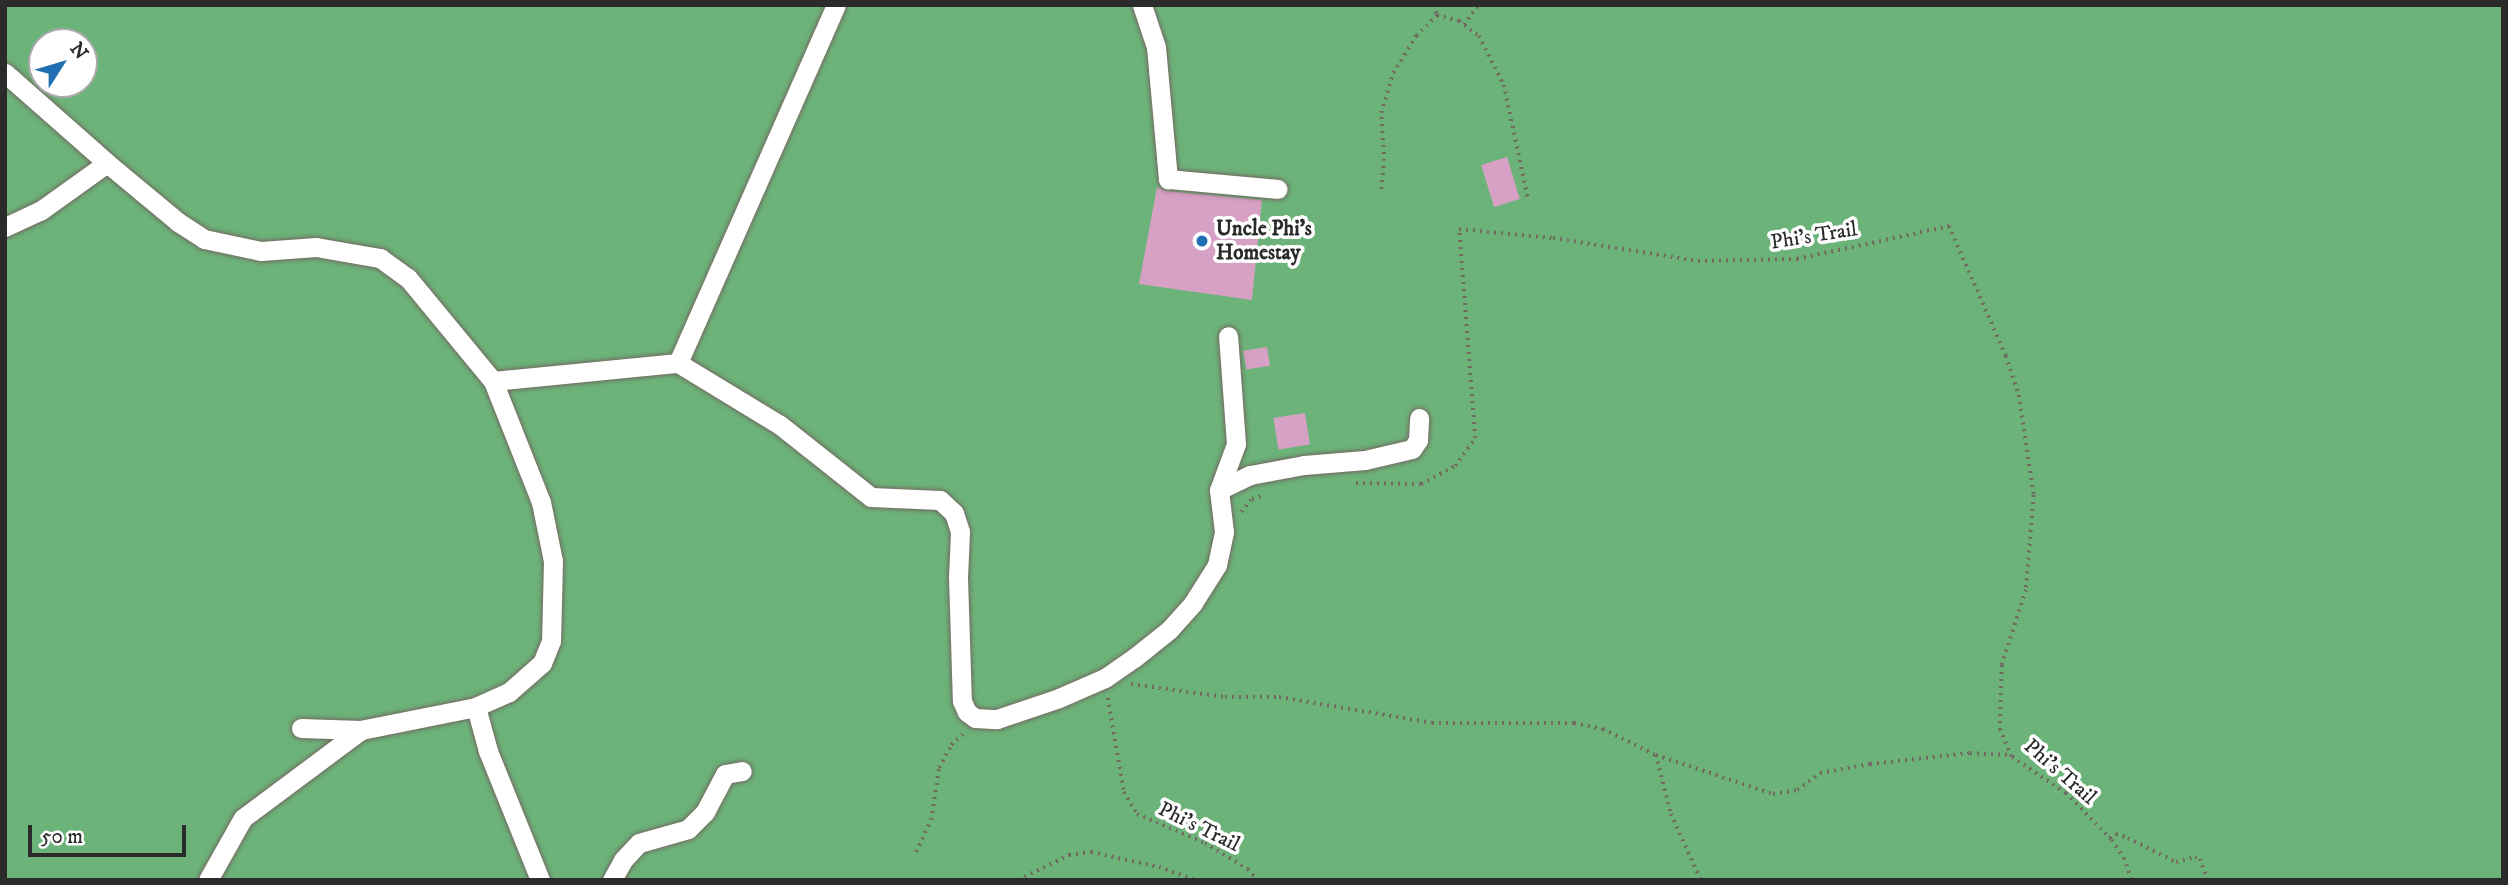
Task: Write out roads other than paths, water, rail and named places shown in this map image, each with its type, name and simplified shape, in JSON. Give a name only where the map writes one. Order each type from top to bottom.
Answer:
[{"type":"street","points":[[678,363],[836,5]]},
{"type":"street","points":[[1142,5],[1156,47],[1168,179],[1278,189]]},
{"type":"street","points":[[5,73],[107,163],[178,222],[204,239],[261,251],[316,247],[380,258],[408,278],[493,381],[541,502],[553,561],[551,641],[542,663],[509,692],[476,707],[361,730],[301,728]]},
{"type":"street","points":[[5,227],[40,211],[107,163]]},
{"type":"street","points":[[493,381],[678,363],[780,425],[870,497],[940,500],[954,513],[960,532],[958,577],[962,701],[967,712],[985,719],[997,719],[1059,698],[1105,678],[1169,629],[1193,603],[1217,565],[1224,532],[1219,490],[1236,444],[1228,336]]},
{"type":"street","points":[[1219,490],[1250,475],[1304,465],[1365,460],[1412,449],[1418,440],[1419,418]]},
{"type":"street","points":[[476,707],[509,810],[540,880]]},
{"type":"street","points":[[208,880],[243,818],[361,730]]},
{"type":"street","points":[[612,880],[623,860],[639,843],[688,829],[705,812],[725,774],[742,771]]},
{"type":"place","name":"Uncle Phi's Homestay","points":[[1202,241]]}]
